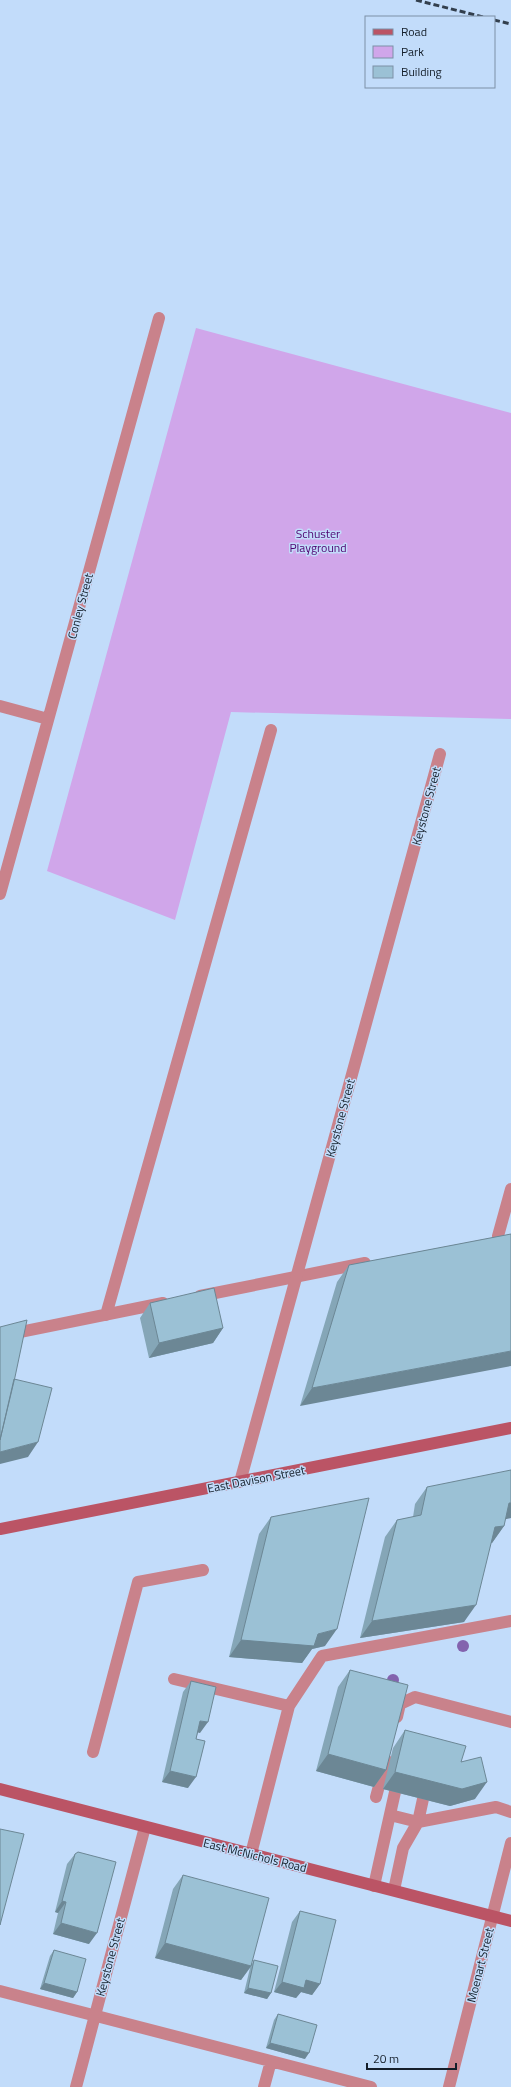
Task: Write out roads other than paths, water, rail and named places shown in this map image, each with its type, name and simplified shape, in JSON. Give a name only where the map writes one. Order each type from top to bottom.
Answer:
[{"type":"main road","name":"East Davison Street","points":[[0,1529],[511,1428]]},
{"type":"main road","name":"East McNichols Road","points":[[0,1789],[511,1921]]},
{"type":"street","name":"Conley Street","points":[[0,894],[159,318]]},
{"type":"street","points":[[0,706],[48,719]]},
{"type":"street","points":[[106,1315],[271,730]]},
{"type":"street","name":"Keystone Street","points":[[240,1482],[440,754]]},
{"type":"street","points":[[498,1236],[511,1189]]},
{"type":"street","points":[[483,1240],[511,1234]]},
{"type":"street","points":[[190,1298],[374,1261]]},
{"type":"street","points":[[0,1336],[175,1301]]},
{"type":"street","points":[[94,1752],[138,1582],[203,1570]]},
{"type":"street","points":[[251,1854],[289,1706],[322,1656],[511,1621]]},
{"type":"street","points":[[174,1678],[289,1706]]},
{"type":"street","points":[[395,1726],[400,1704],[415,1697],[511,1722]]},
{"type":"street","points":[[376,1797],[389,1747]]},
{"type":"street","points":[[374,1886],[395,1792]]},
{"type":"street","points":[[394,1890],[403,1848],[418,1822],[423,1799]]},
{"type":"street","points":[[390,1815],[418,1822],[496,1807],[511,1812]]},
{"type":"street","name":"Keystone Street","points":[[76,2087],[145,1827]]},
{"type":"street","name":"Moenart Street","points":[[449,2087],[511,1843]]},
{"type":"street","points":[[0,1991],[371,2087]]},
{"type":"street","points":[[264,2087],[271,2061]]},
{"type":"railway","points":[[416,0],[479,16]]},
{"type":"railway","points":[[495,20],[511,24]]},
{"type":"park label","name":"Schuster Playground","points":[[318,540]]}]
